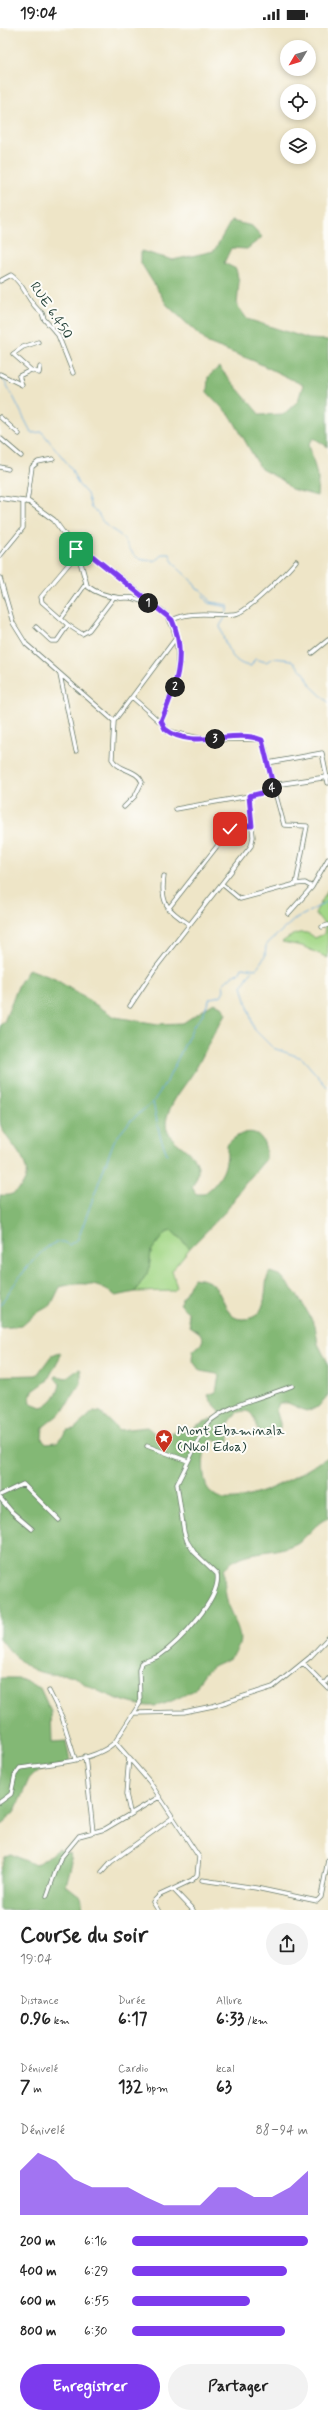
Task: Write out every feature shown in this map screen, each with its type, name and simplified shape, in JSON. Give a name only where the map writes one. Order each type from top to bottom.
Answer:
[{"type":"street","name":"RUE 6.450","points":[[0,281],[11,275],[20,281],[37,310],[42,313],[44,319],[58,335],[73,373]]},
{"type":"street","points":[[38,342],[23,347],[13,354],[30,370],[39,373],[40,367]]},
{"type":"street","points":[[0,374],[22,385],[19,376],[30,370]]},
{"type":"street","points":[[0,417],[19,434]]},
{"type":"street","points":[[0,438],[21,456]]},
{"type":"street","points":[[0,556],[23,528],[25,501],[32,467],[38,462],[53,458]]},
{"type":"street","points":[[0,468],[8,469]]},
{"type":"street","points":[[0,498],[25,501],[54,520],[75,546],[85,585],[61,619]]},
{"type":"street","points":[[75,546],[86,551],[145,597],[148,603]]},
{"type":"street","points":[[78,553],[41,597],[42,602],[80,634],[85,633],[104,612],[114,597]]},
{"type":"street","points":[[172,620],[192,613],[239,613],[276,584],[296,561]]},
{"type":"street","points":[[0,578],[13,623],[26,644],[114,721]]},
{"type":"street","points":[[85,585],[114,597],[134,598],[148,603],[172,620],[179,665],[177,682],[161,723]]},
{"type":"street","points":[[36,627],[51,641],[57,641],[68,625]]},
{"type":"street","points":[[124,807],[135,796],[142,782],[140,778],[116,766],[112,759],[114,721],[176,638]]},
{"type":"street","points":[[312,653],[328,640]]},
{"type":"street","points":[[60,675],[76,751]]},
{"type":"street","points":[[132,697],[161,723],[165,729],[172,733],[202,739],[260,739],[264,743],[273,785],[284,824],[307,826],[296,884]]},
{"type":"street","points":[[268,763],[321,753],[328,783]]},
{"type":"street","points":[[273,785],[327,777]]},
{"type":"street","points":[[176,809],[270,791],[273,785]]},
{"type":"street","points":[[130,1006],[189,924],[251,846],[253,837],[249,796]]},
{"type":"street","points":[[168,909],[232,827],[252,826]]},
{"type":"street","points":[[288,914],[312,887],[328,859]]},
{"type":"street","points":[[164,876],[162,889],[168,909],[189,924]]},
{"type":"street","points":[[222,884],[240,898],[296,884],[305,883],[312,887]]},
{"type":"street","points":[[322,927],[328,925]]},
{"type":"street","points":[[0,1802],[11,1794],[15,1775],[20,1768],[75,1759],[104,1751],[115,1742],[136,1713],[140,1703],[139,1666],[169,1648],[194,1623],[214,1591],[218,1578],[217,1574],[194,1552],[184,1532],[177,1484],[207,1424],[212,1418],[230,1408],[292,1386]]},
{"type":"street","points":[[147,1446],[188,1461]]},
{"type":"street","points":[[32,1529],[12,1512],[0,1497],[23,1484],[59,1520]]},
{"type":"street","points":[[136,1713],[166,1714],[213,1706],[273,1687],[303,1662],[328,1638]]},
{"type":"street","points":[[303,1662],[328,1688]]},
{"type":"street","points":[[324,1684],[328,1679]]},
{"type":"street","points":[[49,1691],[62,1717],[75,1759]]},
{"type":"street","points":[[115,1742],[129,1757],[159,1796],[172,1818],[199,1856],[197,1875],[192,1880],[160,1895],[153,1902],[158,1910]]},
{"type":"street","points":[[85,1756],[92,1832]]},
{"type":"street","points":[[129,1757],[126,1794],[130,1812]]},
{"type":"street","points":[[47,1896],[56,1867],[66,1850],[79,1836],[104,1829],[130,1812],[159,1796]]},
{"type":"street","points":[[102,1872],[111,1862],[172,1818]]},
{"type":"street","points":[[202,1880],[256,1888],[317,1901],[321,1897],[328,1860]]},
{"type":"street","points":[[173,1889],[193,1910]]},
{"type":"green space","points":[[231,221],[252,226],[262,237],[247,249],[231,248],[224,263],[236,269],[239,282],[237,305],[247,319],[309,339],[328,340],[328,447],[314,438],[309,444],[318,479],[317,496],[291,489],[282,480],[261,469],[232,418],[207,392],[208,377],[219,367],[260,415],[284,414],[298,401],[303,385],[254,361],[208,343],[167,305],[141,263],[141,251],[173,260],[214,251]]},
{"type":"green space","points":[[328,890],[328,958],[302,946],[282,942],[298,933],[307,933],[315,938],[324,934],[325,925],[315,913]]},
{"type":"green space","points":[[29,969],[55,979],[115,1017],[158,1024],[183,1023],[214,1003],[222,1006],[226,1014],[195,1070],[177,1096],[167,1117],[166,1124],[168,1132],[173,1139],[188,1151],[198,1165],[197,1175],[192,1187],[196,1194],[204,1194],[215,1184],[225,1166],[227,1145],[235,1137],[251,1132],[256,1134],[264,1143],[266,1159],[244,1185],[226,1211],[190,1248],[172,1231],[165,1233],[151,1251],[149,1270],[135,1292],[116,1296],[103,1288],[90,1284],[76,1284],[60,1287],[51,1305],[35,1314],[22,1326],[0,1328],[0,1195],[10,1195],[15,1193],[25,1180],[26,1171],[24,1162],[2,1129],[0,1121],[0,1025],[4,1022],[19,984]]},
{"type":"green space","points":[[172,1231],[190,1248],[172,1270],[177,1288],[173,1291],[135,1292],[149,1270],[151,1251],[166,1232]]},
{"type":"green space","points":[[270,1272],[281,1276],[298,1296],[315,1325],[318,1344],[328,1363],[328,1395],[318,1407],[306,1411],[288,1403],[279,1403],[276,1410],[280,1423],[280,1429],[270,1439],[265,1439],[260,1435],[251,1414],[243,1411],[236,1413],[229,1423],[229,1441],[222,1444],[212,1439],[208,1442],[204,1454],[203,1469],[205,1482],[210,1491],[217,1496],[224,1499],[236,1499],[249,1496],[278,1485],[328,1457],[328,1518],[319,1523],[297,1543],[288,1547],[240,1557],[224,1569],[229,1608],[239,1631],[240,1642],[238,1648],[232,1656],[213,1666],[207,1671],[195,1690],[172,1701],[155,1706],[134,1704],[108,1695],[86,1685],[73,1676],[42,1673],[21,1662],[0,1638],[0,1376],[37,1375],[51,1356],[60,1353],[61,1355],[47,1381],[33,1391],[30,1397],[31,1403],[41,1407],[48,1404],[58,1391],[60,1384],[55,1378],[56,1376],[67,1378],[79,1369],[81,1370],[81,1383],[63,1411],[43,1427],[42,1438],[46,1443],[57,1442],[67,1430],[74,1429],[94,1411],[100,1412],[119,1430],[147,1427],[158,1436],[189,1430],[203,1422],[220,1417],[220,1411],[210,1400],[208,1395],[216,1392],[219,1376],[217,1374],[200,1371],[192,1360],[193,1351],[201,1344],[203,1339],[200,1333],[190,1326],[188,1312],[179,1304],[194,1278],[202,1279],[214,1286],[227,1309],[236,1318],[252,1318],[262,1307],[267,1277]]},
{"type":"green space","points":[[0,1678],[18,1678],[40,1688],[51,1712],[52,1742],[66,1741],[70,1762],[35,1773],[29,1779],[14,1813],[0,1825]]},
{"type":"green space","points":[[58,1849],[70,1854],[72,1862],[66,1885],[80,1896],[84,1910],[0,1910],[0,1872],[5,1857],[11,1854],[27,1862],[36,1864]]},
{"type":"waterway","points":[[0,377],[12,394],[32,433],[42,432],[71,468],[78,484],[87,494],[91,508],[110,529],[120,535],[133,554],[140,559],[153,561],[157,560],[163,554],[170,554],[172,560],[178,568],[191,580],[197,589],[202,591],[211,602],[228,605],[226,616],[220,626],[226,645],[233,657],[238,662],[251,666],[255,659],[266,662],[274,658],[292,660],[305,674],[311,686],[328,702]]},
{"type":"waterway","points":[[203,596],[208,603],[227,607]]},
{"type":"waterway","points":[[0,1305],[26,1269],[43,1251],[58,1242],[69,1245],[78,1239],[114,1141],[131,1120],[153,1102],[167,1081],[194,1025],[202,1016],[210,998],[221,996],[224,990],[223,984],[234,974],[240,973],[242,967],[256,969],[265,956],[266,946],[269,942],[294,920],[328,901]]},
{"type":"waterway","points":[[252,970],[242,986],[254,1029],[273,1048],[302,1058],[328,1088]]},
{"type":"waterway","points":[[153,1102],[160,1136],[167,1154]]},
{"type":"place","name":"Mont Ebaminala (Nkol Edoa)","points":[[164,1453]]},
{"type":"route","points":[[76,549],[75,546],[81,547],[145,597],[148,603],[158,608],[172,620],[175,629],[179,665],[177,682],[173,696],[161,721],[165,729],[177,735],[207,740],[244,737],[262,740],[273,785],[270,791],[249,796],[252,812],[252,826],[233,826],[230,829]]}]
